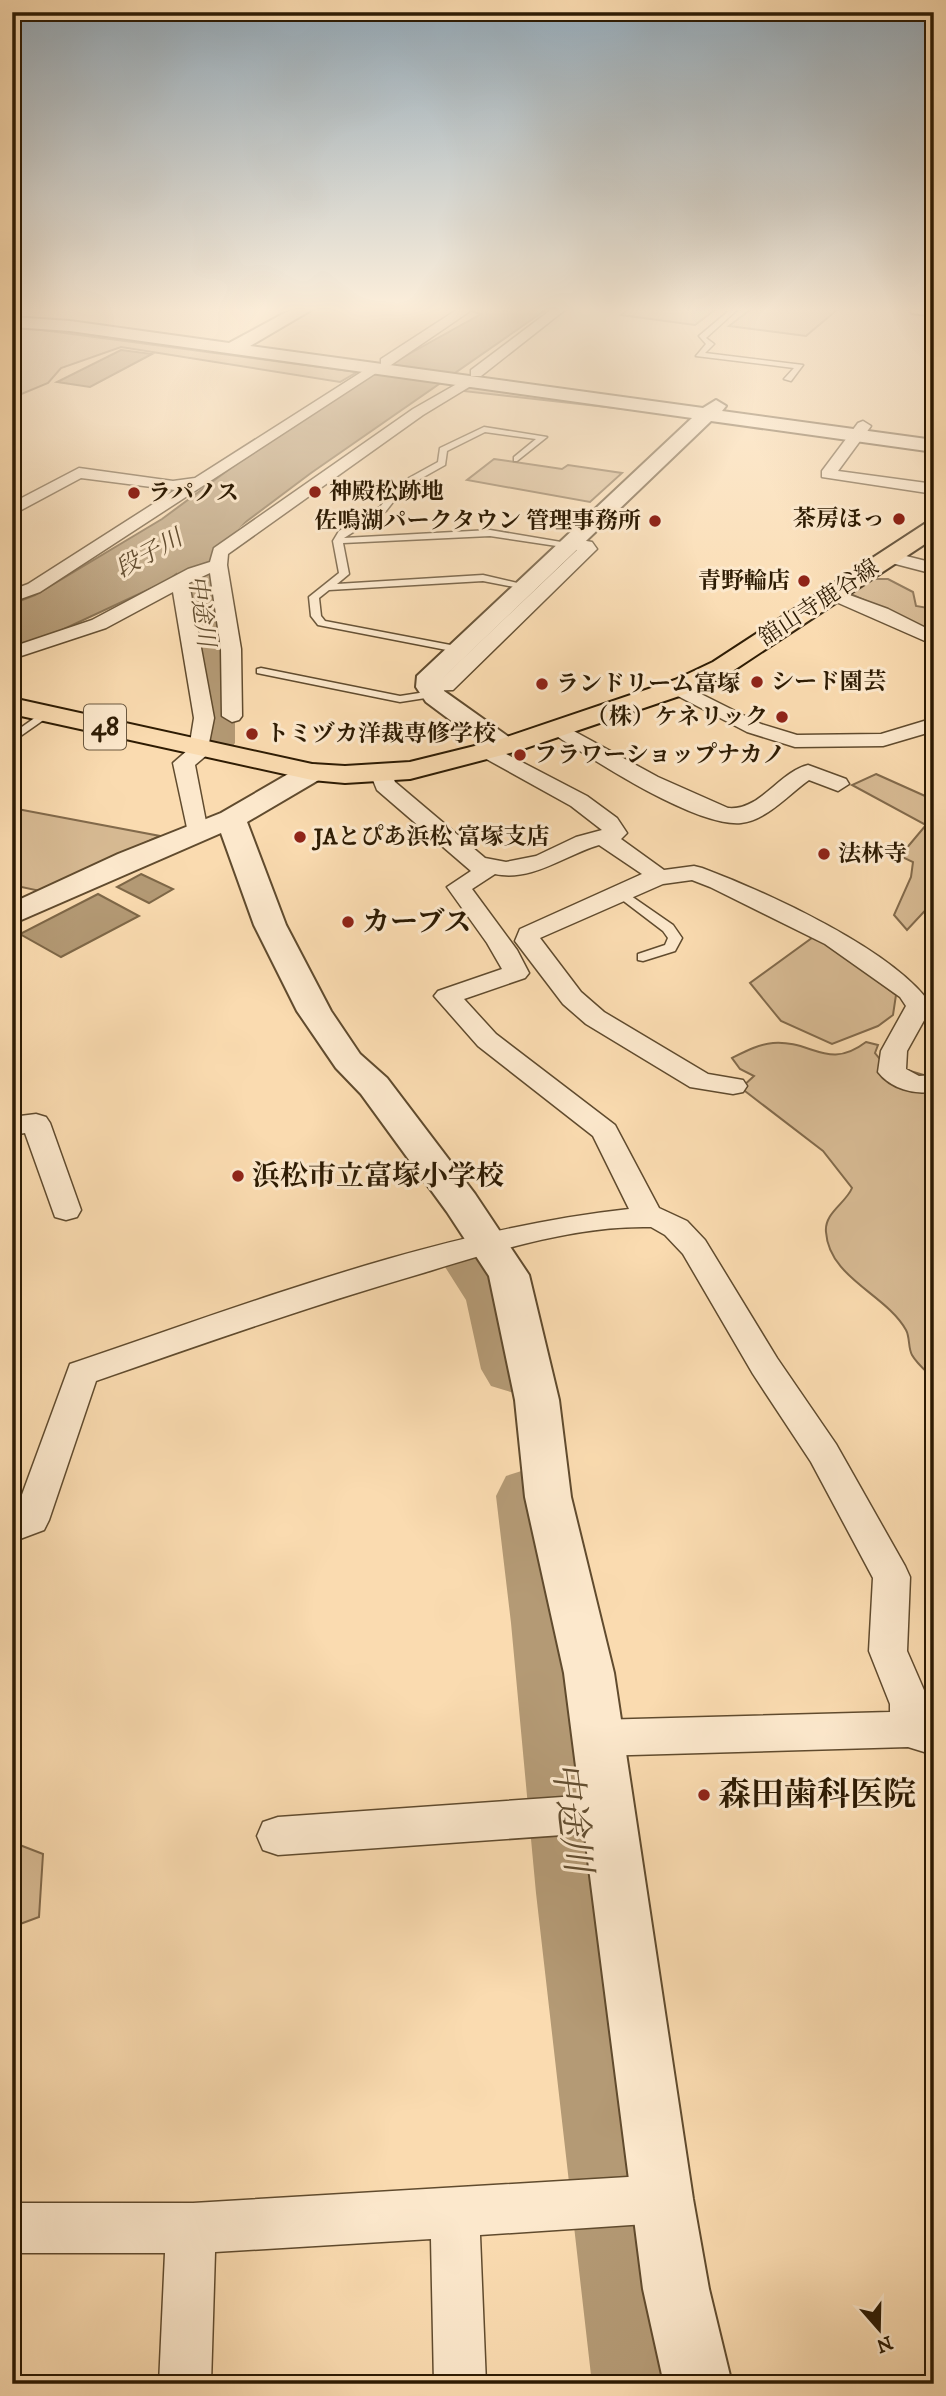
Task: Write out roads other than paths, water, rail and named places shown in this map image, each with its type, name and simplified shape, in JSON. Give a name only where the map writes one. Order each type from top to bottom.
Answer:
[{"type":"main road","name":"舘山寺鹿谷線","points":[[12,706],[312,772],[382,775],[422,770],[679,689],[722,667],[934,528]]},
{"type":"street","points":[[12,597],[34,588],[292,421]]},
{"type":"street","points":[[232,716],[231,649],[218,565],[220,552],[405,421]]},
{"type":"street","points":[[430,690],[433,672],[702,421]]},
{"type":"street","points":[[788,421],[934,436]]},
{"type":"street","points":[[859,430],[934,446]]},
{"type":"street","points":[[859,430],[828,474],[934,489]]},
{"type":"street","points":[[12,510],[79,473],[173,486],[198,481]]},
{"type":"street","points":[[430,690],[446,685],[588,549],[586,546],[569,545]]},
{"type":"street","points":[[890,557],[934,569]]},
{"type":"street","points":[[12,653],[99,624],[187,577],[218,565]]},
{"type":"street","points":[[187,577],[207,749],[184,763],[214,826],[261,905],[314,1011],[348,1061],[374,1086],[509,1275],[537,1400],[548,1497],[589,1674],[596,1738],[579,1814],[629,2200],[676,2289],[698,2384]]},
{"type":"street","points":[[832,594],[881,613],[934,639]]},
{"type":"street","points":[[679,689],[754,728],[795,741],[839,738],[883,740],[934,724]]},
{"type":"street","points":[[430,690],[496,748],[615,829],[615,833],[604,838],[584,842],[543,861],[506,869],[477,863]]},
{"type":"street","points":[[559,729],[665,789],[727,816],[751,812],[808,771],[838,784]]},
{"type":"street","points":[[12,915],[214,826],[312,772]]},
{"type":"street","points":[[382,775],[384,785],[477,863],[484,873],[458,887],[496,937],[516,973],[447,996],[486,1040],[605,1131],[648,1217]]},
{"type":"street","points":[[604,838],[650,869],[658,878]]},
{"type":"street","points":[[733,1086],[700,1081],[595,1018],[572,998],[527,941],[529,934],[658,878],[694,873],[834,939],[909,992],[919,1006],[894,1051],[892,1072],[904,1081],[925,1086],[934,1083]]},
{"type":"street","points":[[12,1126],[36,1123],[66,1210]]},
{"type":"street","points":[[12,1528],[31,1520],[82,1373],[304,1297],[487,1243],[556,1227],[648,1217],[676,1228],[699,1254],[725,1302],[824,1453],[892,1577],[888,1651],[921,1733],[596,1738]]},
{"type":"street","points":[[278,1836],[579,1814]]},
{"type":"street","points":[[12,2228],[191,2228],[629,2200]]},
{"type":"street","points":[[455,2213],[460,2384]]},
{"type":"street","points":[[185,2384],[191,2228]]},
{"type":"lane","points":[[457,649],[322,623],[316,616],[313,602],[317,593],[344,574],[338,541],[342,533],[383,509],[401,486],[442,463],[443,450],[484,429],[543,437],[517,459]]},
{"type":"lane","points":[[338,541],[490,533],[569,545]]},
{"type":"lane","points":[[326,587],[483,578],[525,586]]},
{"type":"lane","points":[[261,671],[400,699],[430,690]]},
{"type":"lane","points":[[12,739],[47,714]]},
{"type":"lane","points":[[621,892],[668,928],[675,938],[670,948],[643,957]]},
{"type":"water","name":"段子川","points":[[302,421],[386,421],[311,473],[167,581],[49,636],[12,647],[12,604],[35,595],[162,519],[235,465]]},
{"type":"water","points":[[141,874],[173,889],[149,903],[117,887]]},
{"type":"water","points":[[98,894],[139,916],[61,957],[20,934]]},
{"type":"waterway","name":"中途川","points":[[214,743],[215,709],[193,559],[245,502]]},
{"type":"waterway","name":"中途川","points":[[471,1259],[497,1298],[514,1369]]},
{"type":"waterway","name":"中途川","points":[[531,1496],[549,1623],[579,1893],[644,2384]]},
{"type":"place","name":"神殿松跡地","points":[[315,492]]},
{"type":"place","name":"ラパノス","points":[[134,493]]},
{"type":"place","name":"茶房ほっ","points":[[899,519]]},
{"type":"place","name":"佐鳴湖パークタウン 管理事務所","points":[[655,521]]},
{"type":"place","name":"青野輪店","points":[[804,581]]},
{"type":"place","name":"シード園芸","points":[[757,682]]},
{"type":"place","name":"ランドリーム富塚","points":[[542,684]]},
{"type":"place","name":"（株）ケネリック","points":[[782,717]]},
{"type":"place","name":"トミヅカ洋裁専修学校","points":[[252,734]]},
{"type":"place","name":"フラワーショップナカノ","points":[[520,755]]},
{"type":"place","name":"JAとぴあ浜松 富塚支店","points":[[300,837]]},
{"type":"place","name":"法林寺","points":[[824,854]]},
{"type":"place","name":"カーブス","points":[[348,922]]},
{"type":"place","name":"浜松市立富塚小学校","points":[[238,1176]]},
{"type":"place","name":"森田歯科医院","points":[[704,1795]]}]
